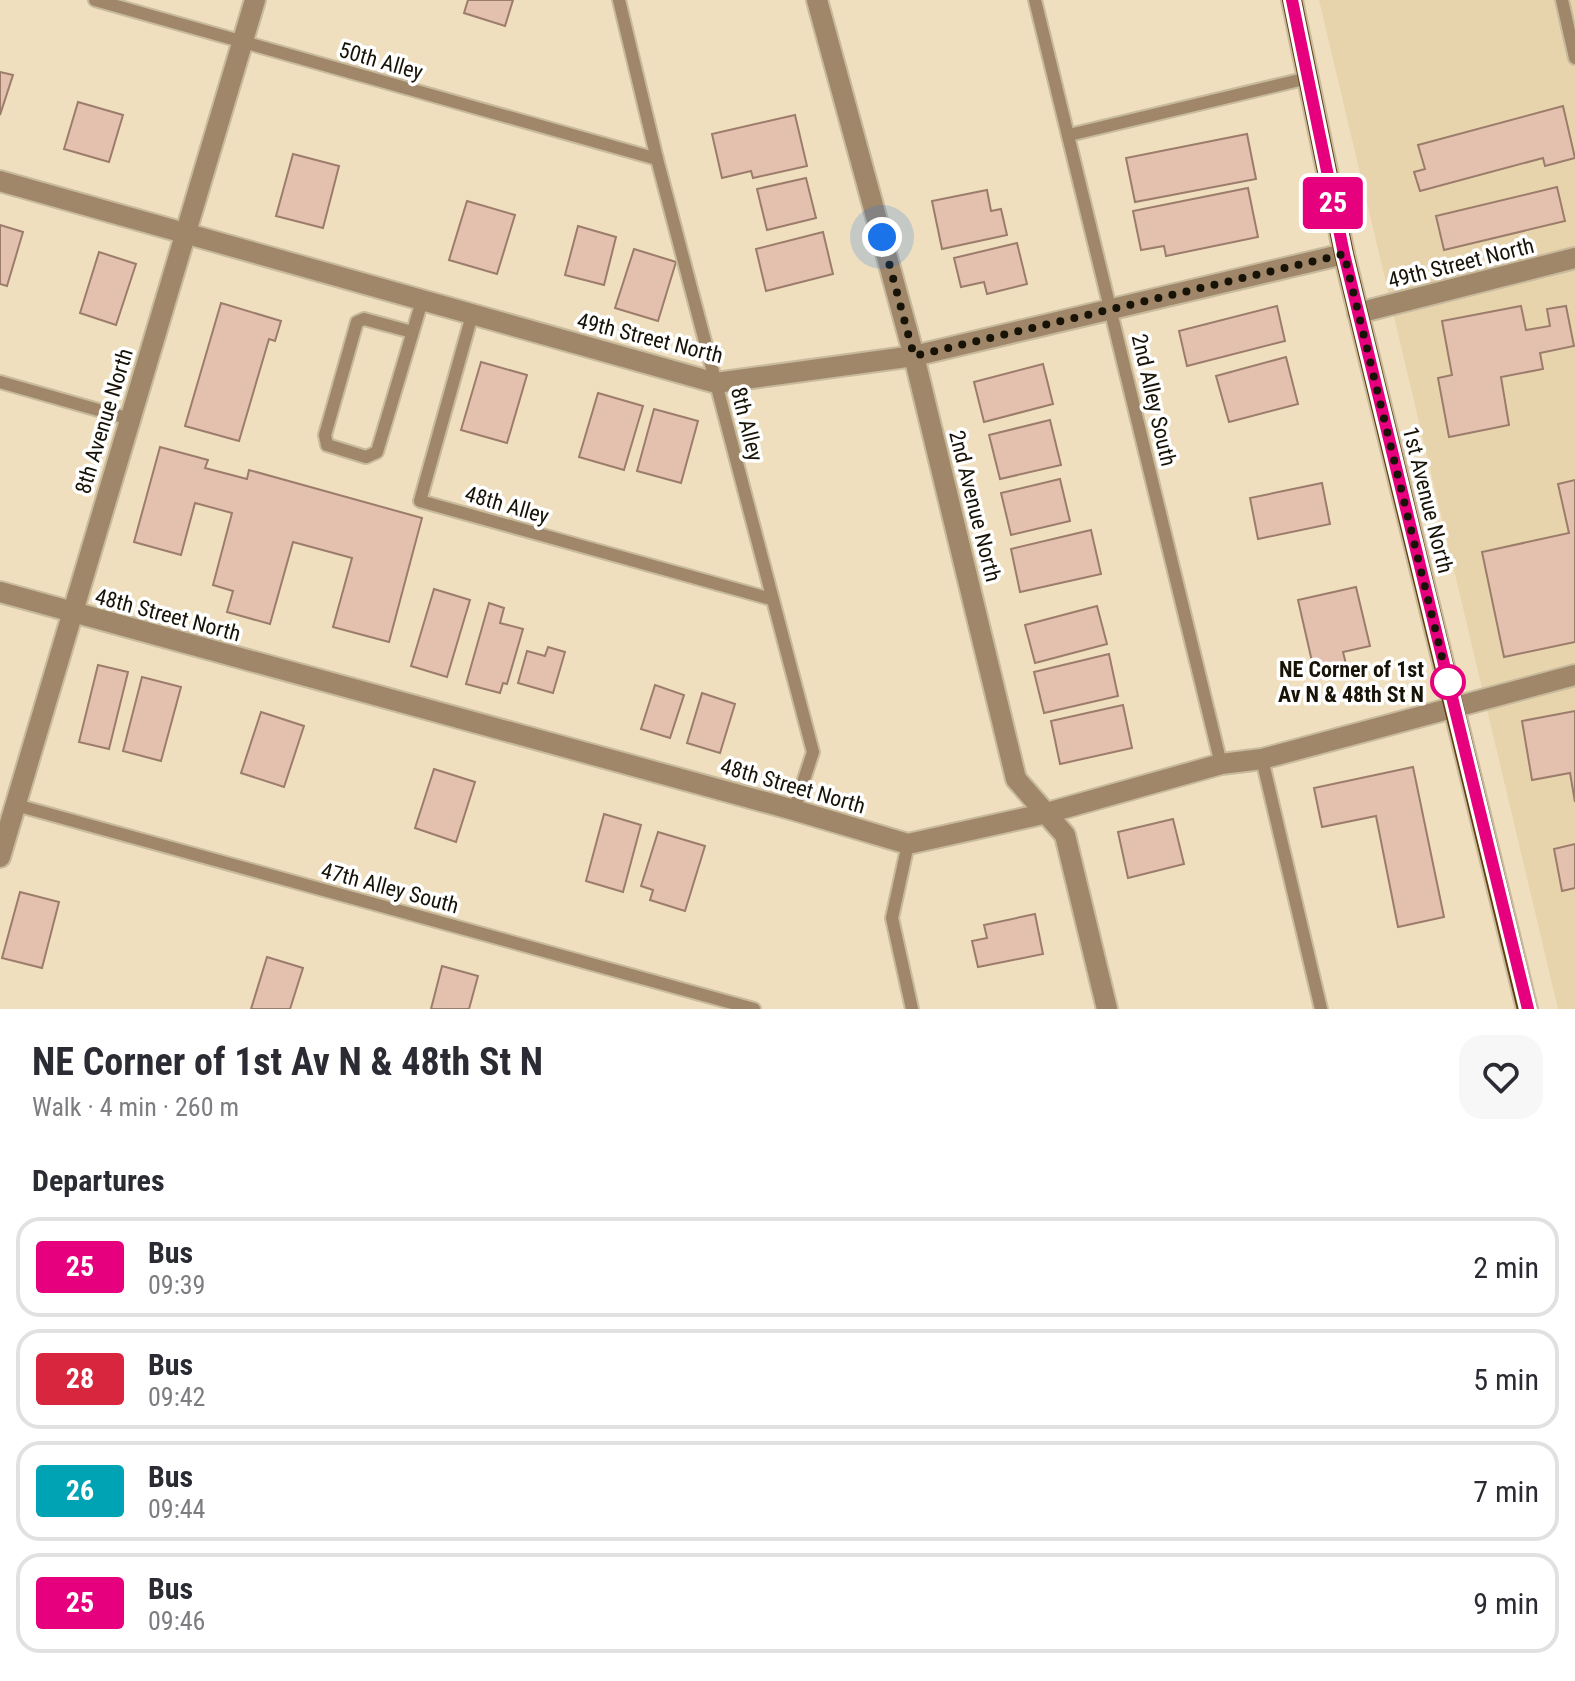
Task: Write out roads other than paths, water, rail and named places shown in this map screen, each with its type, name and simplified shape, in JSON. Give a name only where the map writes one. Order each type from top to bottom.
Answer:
[{"type":"main road","name":"1st Avenue North","points":[[1292,0],[1344,254],[1527,1009]]},
{"type":"street","name":"8th Avenue North","points":[[0,857],[255,0]]},
{"type":"street","name":"2nd Avenue North","points":[[817,0],[914,356],[1016,779],[1065,835],[1107,1009]]},
{"type":"street","name":"49th Street North","points":[[0,181],[716,383],[914,356],[1344,254]]},
{"type":"street","name":"49th Street North","points":[[1358,313],[1575,258]]},
{"type":"street","name":"48th Street North","points":[[0,592],[908,844],[1047,813],[1221,764],[1262,759],[1575,675]]},
{"type":"lane","name":"50th Alley","points":[[95,0],[657,159]]},
{"type":"lane","name":"8th Alley","points":[[619,0],[657,159],[813,752],[794,810]]},
{"type":"lane","name":"2nd Alley South","points":[[1035,0],[1221,764]]},
{"type":"lane","points":[[1562,0],[1575,58]]},
{"type":"lane","points":[[1069,135],[1308,78]]},
{"type":"lane","points":[[412,332],[364,319],[357,322],[325,435],[327,445],[366,457],[377,452],[422,301]]},
{"type":"lane","name":"48th Alley","points":[[472,315],[420,501],[771,599]]},
{"type":"lane","points":[[0,382],[130,419]]},
{"type":"lane","points":[[1262,759],[1321,1009]]},
{"type":"lane","name":"47th Alley South","points":[[16,805],[754,1009]]},
{"type":"lane","points":[[908,844],[892,918],[912,1009]]},
{"type":"place","name":"NE Corner of 1st Av N & 48th St N","points":[[1448,682]]}]
